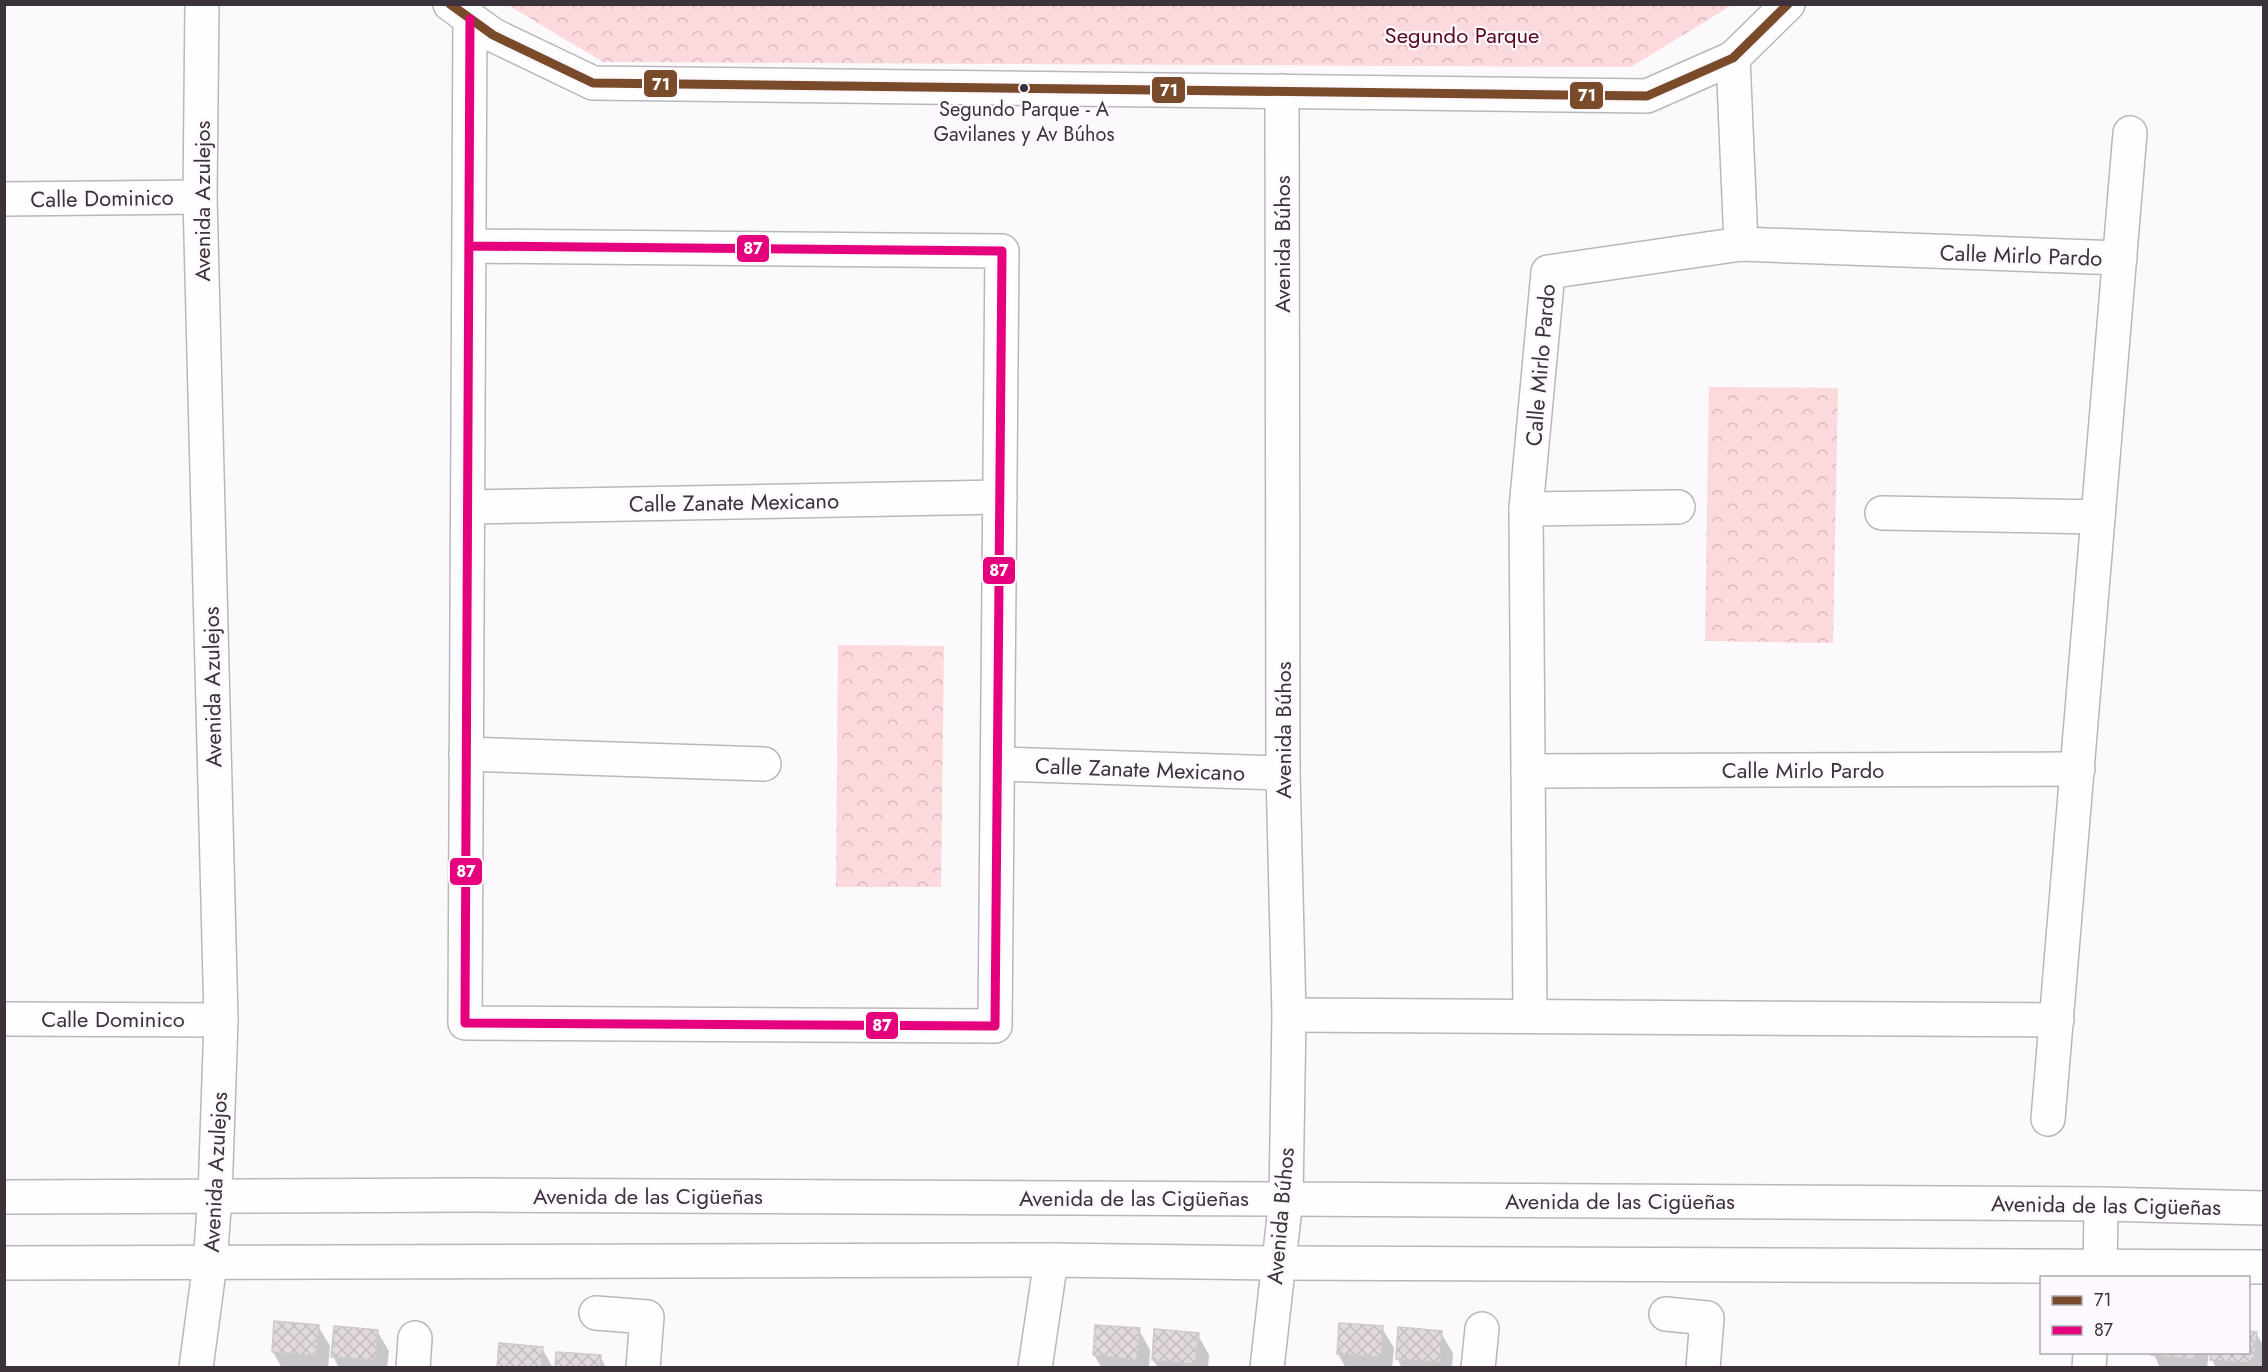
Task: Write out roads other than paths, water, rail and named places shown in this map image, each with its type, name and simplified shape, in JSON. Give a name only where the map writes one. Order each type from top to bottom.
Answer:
[{"type":"street","name":"Avenida Azulejos","points":[[196,1368],[210,1263],[215,1196],[221,1020],[200,197],[202,4]]},
{"type":"street","points":[[460,12],[493,35],[593,83],[1647,96],[1733,58],[1788,4]]},
{"type":"street","points":[[460,12],[469,246],[465,1023],[995,1026],[1002,251],[469,246]]},
{"type":"street","points":[[1733,58],[1742,244]]},
{"type":"street","name":"Avenida Búhos","points":[[1267,1368],[1286,1199],[1289,1016],[1283,774],[1282,91]]},
{"type":"street","name":"Calle Mirlo Pardo","points":[[2048,1119],[2130,133]]},
{"type":"street","name":"Calle Dominico","points":[[4,200],[200,197]]},
{"type":"street","name":"Calle Mirlo Pardo","points":[[1530,1016],[1526,509],[1548,272],[1742,244],[2120,258]]},
{"type":"street","name":"Calle Zanate Mexicano","points":[[468,507],[1000,497]]},
{"type":"street","points":[[1526,509],[1678,507]]},
{"type":"street","points":[[1882,513],[2098,518]]},
{"type":"street","points":[[466,754],[764,764]]},
{"type":"street","name":"Calle Zanate Mexicano","points":[[998,764],[1283,774]]},
{"type":"street","name":"Calle Mirlo Pardo","points":[[1528,771],[2078,769]]},
{"type":"street","points":[[1289,1016],[2057,1020]]},
{"type":"street","name":"Calle Dominico","points":[[4,1019],[221,1020]]},
{"type":"street","name":"Avenida de las Cigüeñas","points":[[4,1197],[498,1195],[2101,1204],[2264,1208]]},
{"type":"street","points":[[2100,1272],[2101,1204]]},
{"type":"street","points":[[1035,1368],[1051,1260]]},
{"type":"street","points":[[4,1263],[1051,1260],[2100,1272],[2264,1267]]},
{"type":"street","points":[[596,1313],[647,1317],[643,1368]]},
{"type":"street","points":[[1666,1314],[1707,1318],[1703,1368]]},
{"type":"street","points":[[1478,1368],[1482,1329]]},
{"type":"place","name":"Segundo Parque - A Gavilanes y Av Búhos","points":[[1024,88]]},
{"type":"park label","name":"Segundo Parque","points":[[1462,35]]}]
